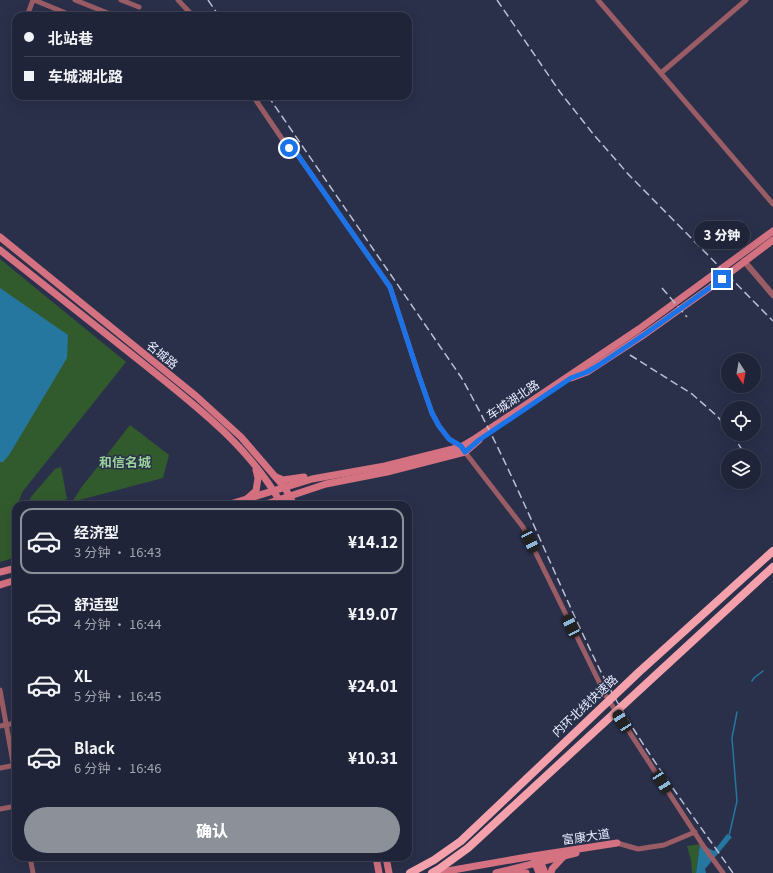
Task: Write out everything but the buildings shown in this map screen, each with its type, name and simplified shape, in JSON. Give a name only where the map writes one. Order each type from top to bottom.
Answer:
[{"type":"highway","name":"内环北线快速路","points":[[410,873],[434,860],[461,840],[639,672],[773,551]]},
{"type":"highway","name":"内环北线快速路","points":[[432,873],[468,848],[773,567]]},
{"type":"highway","points":[[437,873],[455,858]]},
{"type":"main road","name":"车城湖北路","points":[[242,501],[312,479],[385,466],[463,449],[476,438],[639,329],[773,231]]},
{"type":"main road","name":"名城路","points":[[0,237],[196,396],[241,437],[285,488],[292,501]]},
{"type":"main road","name":"车城湖北路","points":[[282,501],[326,484],[387,472],[463,449],[479,440],[571,378],[587,372],[645,334],[773,240]]},
{"type":"main road","name":"名城路","points":[[0,250],[216,423],[256,468],[274,491],[279,501]]},
{"type":"main road","points":[[275,476],[283,480],[293,480],[380,463],[385,466]]},
{"type":"main road","points":[[246,500],[256,491],[258,478],[256,468]]},
{"type":"main road","points":[[299,501],[306,491]]},
{"type":"main road","points":[[0,572],[12,569]]},
{"type":"main road","points":[[0,585],[12,581]]},
{"type":"main road","name":"富康大道","points":[[437,873],[536,855],[617,843]]},
{"type":"main road","name":"富康大道","points":[[496,873],[617,843]]},
{"type":"main road","points":[[536,855],[538,873]]},
{"type":"main road","points":[[551,873],[564,856]]},
{"type":"main road","points":[[377,861],[379,873]]},
{"type":"main road","points":[[387,861],[389,873]]},
{"type":"main road","points":[[537,863],[545,873]]},
{"type":"main road","points":[[509,870],[526,873]]},
{"type":"street","points":[[29,12],[34,0],[63,12]]},
{"type":"street","points":[[75,0],[105,12]]},
{"type":"street","points":[[121,0],[139,7]]},
{"type":"street","points":[[178,0],[189,12]]},
{"type":"street","points":[[598,0],[773,204]]},
{"type":"street","points":[[661,73],[746,0]]},
{"type":"street","points":[[257,100],[289,148],[295,151],[390,287],[432,413],[439,426],[449,439],[463,449],[523,527],[606,696],[723,873]]},
{"type":"street","points":[[744,261],[773,295]]},
{"type":"street","points":[[0,690],[12,752]]},
{"type":"street","points":[[0,726],[12,724]]},
{"type":"street","points":[[0,768],[12,766]]},
{"type":"street","points":[[0,809],[12,807]]},
{"type":"street","points":[[617,843],[638,849],[664,845],[695,832]]},
{"type":"street","points":[[31,861],[33,873]]},
{"type":"green space","points":[[0,259],[126,362],[23,491],[19,501],[12,501],[12,558],[0,562]]},
{"type":"green space","points":[[130,425],[169,455],[163,478],[73,501]]},
{"type":"green space","points":[[61,467],[67,499],[61,501],[29,501],[31,497],[55,469]]},
{"type":"green space","points":[[700,844],[696,873],[692,873],[691,860],[687,846]]},
{"type":"water","points":[[0,288],[68,335],[67,358],[9,455],[3,462],[0,462]]},
{"type":"water","points":[[727,834],[732,837],[705,869],[706,873],[696,873],[700,844],[714,851]]},
{"type":"waterway","points":[[752,681],[763,671]]},
{"type":"waterway","points":[[729,836],[737,801],[732,738],[737,712]]},
{"type":"railway","points":[[208,0],[216,12]]},
{"type":"railway","points":[[497,0],[560,92],[594,135],[629,175],[773,321]]},
{"type":"railway","points":[[271,100],[461,377],[516,485],[582,632],[613,695],[662,773],[733,873]]},
{"type":"railway","points":[[662,288],[687,317]]},
{"type":"railway","points":[[630,355],[692,394],[721,421]]},
{"type":"railway","points":[[736,441],[742,449]]},
{"type":"district","name":"和信名城","points":[[125,462]]},
{"type":"route","points":[[289,148],[295,151],[390,287],[432,413],[439,426],[449,439],[461,446],[465,452],[479,440],[571,378],[587,372],[645,334],[722,279]]}]
